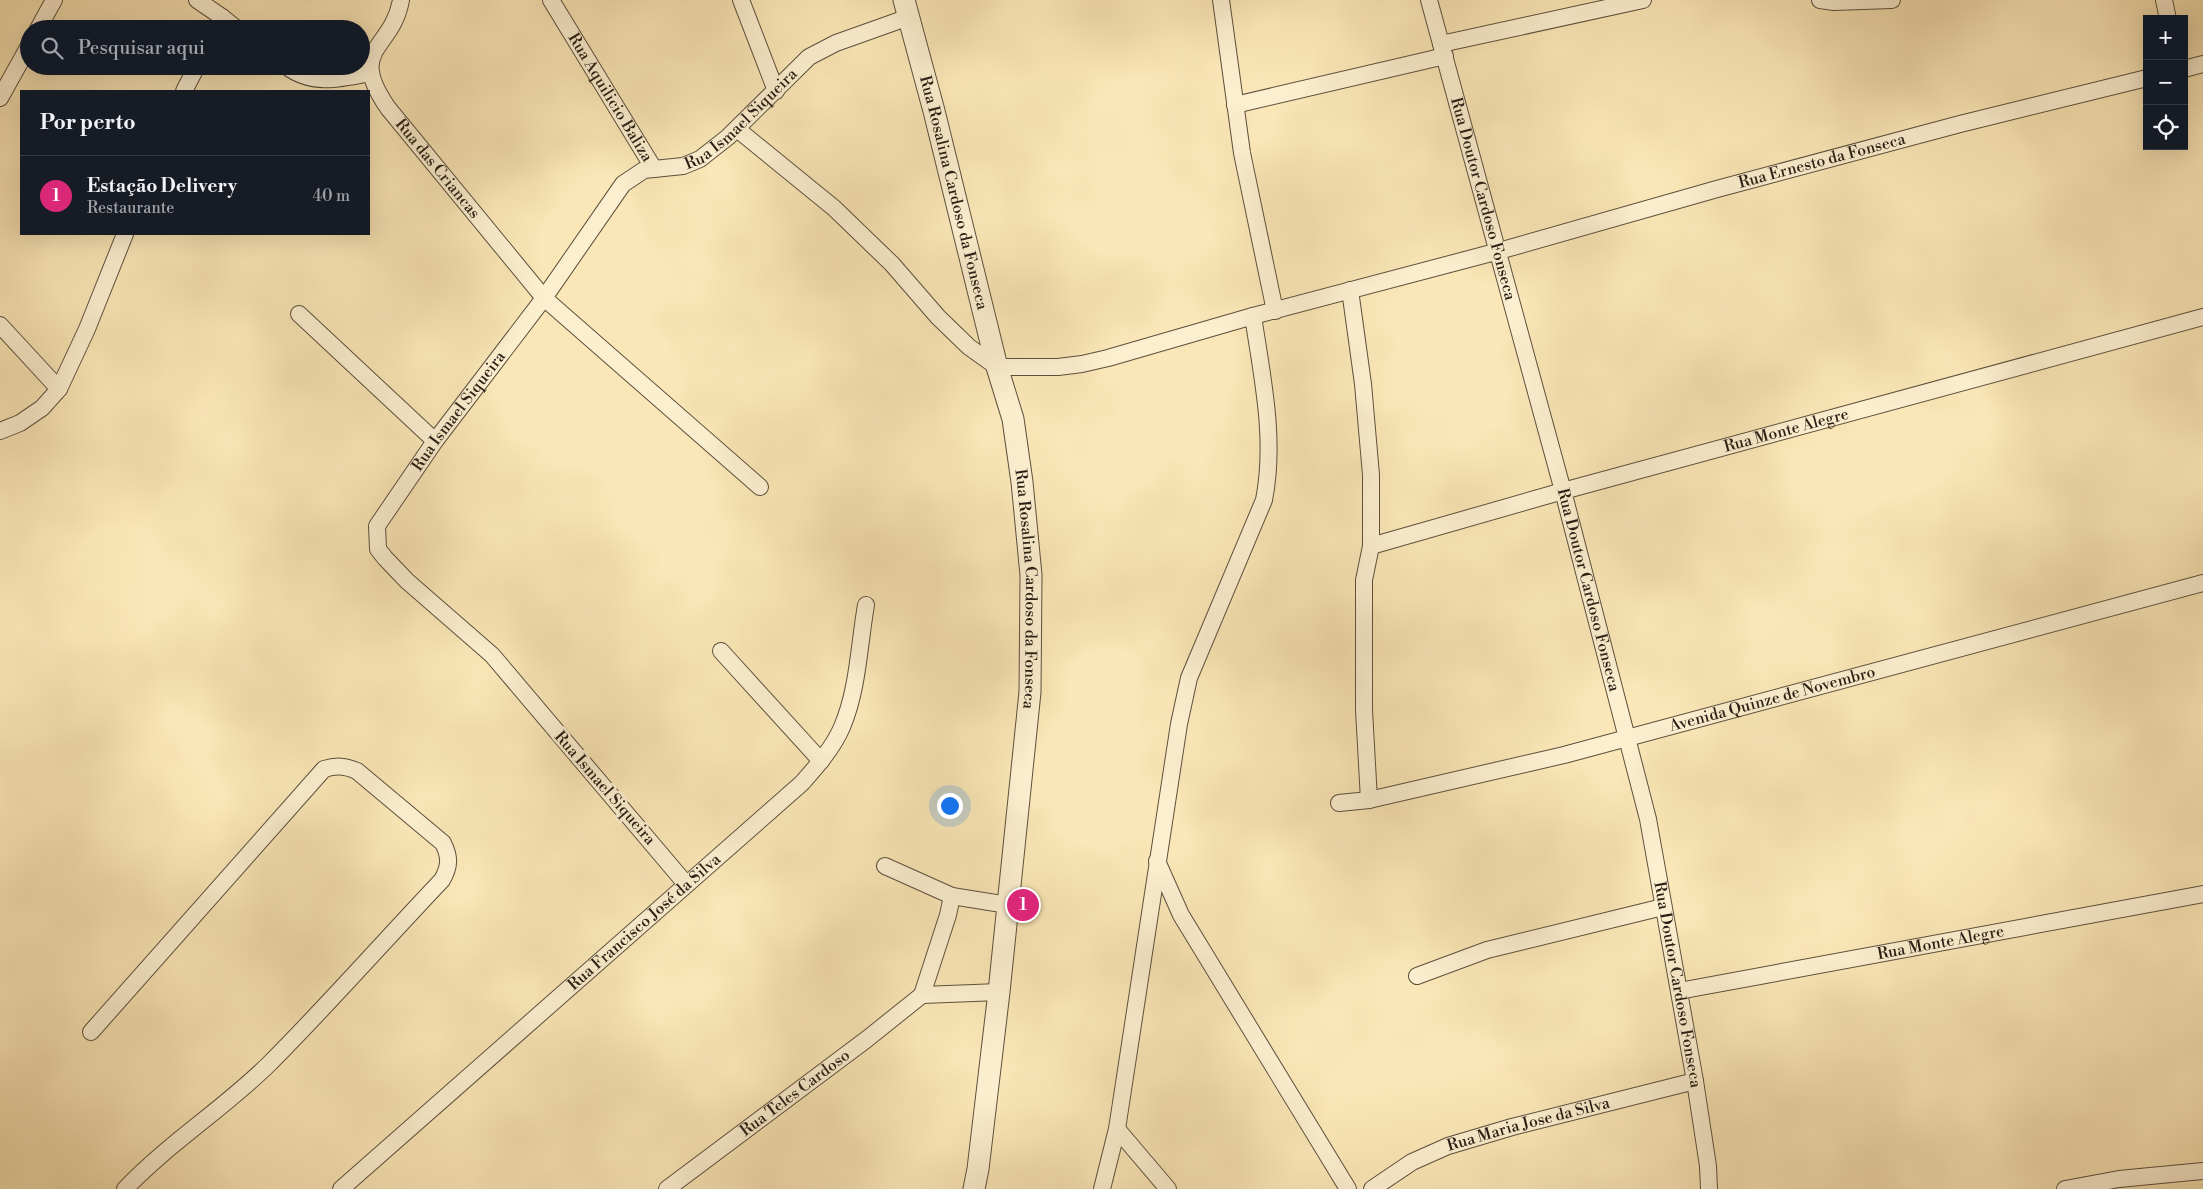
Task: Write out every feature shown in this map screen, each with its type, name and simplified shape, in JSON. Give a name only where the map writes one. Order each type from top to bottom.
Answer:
[{"type":"street","points":[[43,20],[54,0]]},
{"type":"street","points":[[197,0],[216,20]]},
{"type":"street","points":[[370,73],[372,58],[377,46],[398,16],[400,0]]},
{"type":"street","name":"Rua Aquilicio Baliza","points":[[551,0],[654,169]]},
{"type":"street","points":[[741,0],[776,91]]},
{"type":"street","points":[[1221,0],[1242,153],[1275,311]]},
{"type":"street","name":"Rua Doutor Cardoso Fonseca","points":[[1429,0],[1563,490],[1648,819],[1695,1081],[1708,1166],[1705,1188]]},
{"type":"street","points":[[1234,105],[1643,0]]},
{"type":"street","points":[[1820,0],[1834,2],[1892,0]]},
{"type":"street","points":[[2164,0],[2167,15]]},
{"type":"street","name":"Rua Ismael Siqueira","points":[[686,884],[492,655],[407,581],[378,549],[377,526],[435,440],[544,298],[623,184],[644,170],[683,166],[700,158],[737,129],[809,57],[906,9]]},
{"type":"street","name":"Rua Rosalina Cardoso da Fonseca","points":[[906,9],[937,120],[997,367],[1013,419],[1022,482],[1031,575],[1030,692],[999,992],[974,1189]]},
{"type":"street","points":[[0,98],[20,62]]},
{"type":"street","points":[[2188,68],[2203,64]]},
{"type":"street","name":"Rua das Criancas","points":[[370,73],[378,94],[388,108],[544,298],[760,487]]},
{"type":"street","points":[[185,90],[192,75]]},
{"type":"street","points":[[299,75],[313,80],[336,80],[360,75]]},
{"type":"street","name":"Rua Ernesto da Fonseca","points":[[997,367],[1058,367],[1082,364],[1951,126],[2143,79]]},
{"type":"street","points":[[737,129],[834,208],[892,264],[938,317],[969,346],[997,367]]},
{"type":"street","points":[[0,431],[20,423],[42,408],[59,389],[87,329],[125,235]]},
{"type":"street","points":[[1350,290],[1363,384],[1371,476],[1371,546],[1364,580],[1364,710],[1369,800]]},
{"type":"street","points":[[299,314],[435,440]]},
{"type":"street","points":[[1102,1189],[1117,1129],[1157,861],[1188,678],[1264,500],[1269,473],[1266,399],[1253,316]]},
{"type":"street","name":"Rua Monte Alegre","points":[[1371,546],[1563,490],[2203,317]]},
{"type":"street","points":[[0,326],[59,389]]},
{"type":"street","name":"Avenida Quinze de Novembro","points":[[1339,803],[1369,800],[1564,755],[1627,736],[2203,583]]},
{"type":"street","name":"Rua Francisco José da Silva","points":[[341,1189],[802,783],[821,761],[842,727],[852,692],[866,605]]},
{"type":"street","points":[[721,651],[821,761]]},
{"type":"street","points":[[91,1032],[324,769],[333,766],[346,766],[357,771],[443,843],[448,853],[449,863],[442,880],[268,1065],[216,1111],[153,1161],[125,1189]]},
{"type":"street","points":[[1157,861],[1181,915],[1348,1189]]},
{"type":"street","points":[[885,866],[952,896],[1008,905]]},
{"type":"street","name":"Rua Monte Alegre","points":[[1679,991],[2203,894]]},
{"type":"street","points":[[952,896],[948,915],[922,994],[999,992]]},
{"type":"street","points":[[1417,976],[1487,950],[1664,907]]},
{"type":"street","name":"Rua Teles Cardoso","points":[[667,1189],[860,1044],[922,994]]},
{"type":"street","name":"Rua Maria Jose da Silva","points":[[1372,1189],[1412,1162],[1448,1146],[1512,1127],[1695,1081]]},
{"type":"street","points":[[1117,1129],[1168,1189]]},
{"type":"street","points":[[2065,1189],[2119,1179],[2203,1171]]},
{"type":"place","name":"Estação Delivery","points":[[1023,905]]}]
